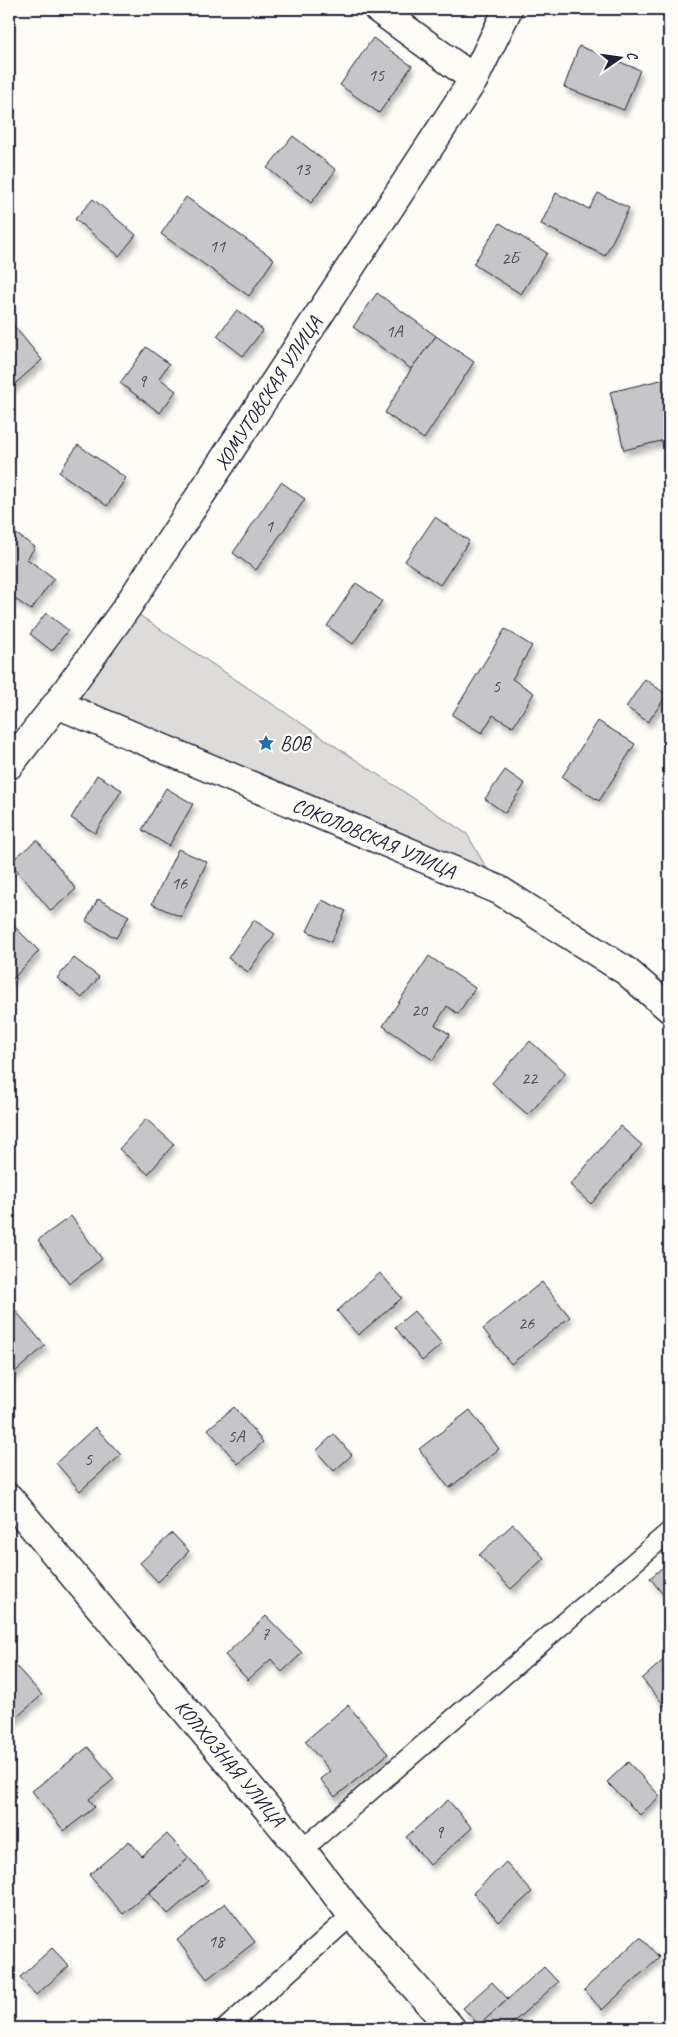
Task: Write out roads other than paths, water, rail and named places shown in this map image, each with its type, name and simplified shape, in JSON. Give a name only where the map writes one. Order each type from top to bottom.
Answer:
[{"type":"street","points":[[378,9],[474,79]]},
{"type":"street","name":"ХОМУТОВСКАЯ УЛИЦА","points":[[9,765],[57,704],[127,607],[474,79],[508,9]]},
{"type":"street","name":"СОКОЛОВСКАЯ УЛИЦА","points":[[57,704],[499,890],[626,971],[669,1008]]},
{"type":"street","name":"КОЛХОЗНАЯ УЛИЦА","points":[[9,1498],[302,1850],[352,1914],[451,2028]]},
{"type":"lane","points":[[302,1850],[669,1532]]},
{"type":"lane","points":[[226,2028],[352,1914]]},
{"type":"place","name":"ВОВ","points":[[266,743]]}]
